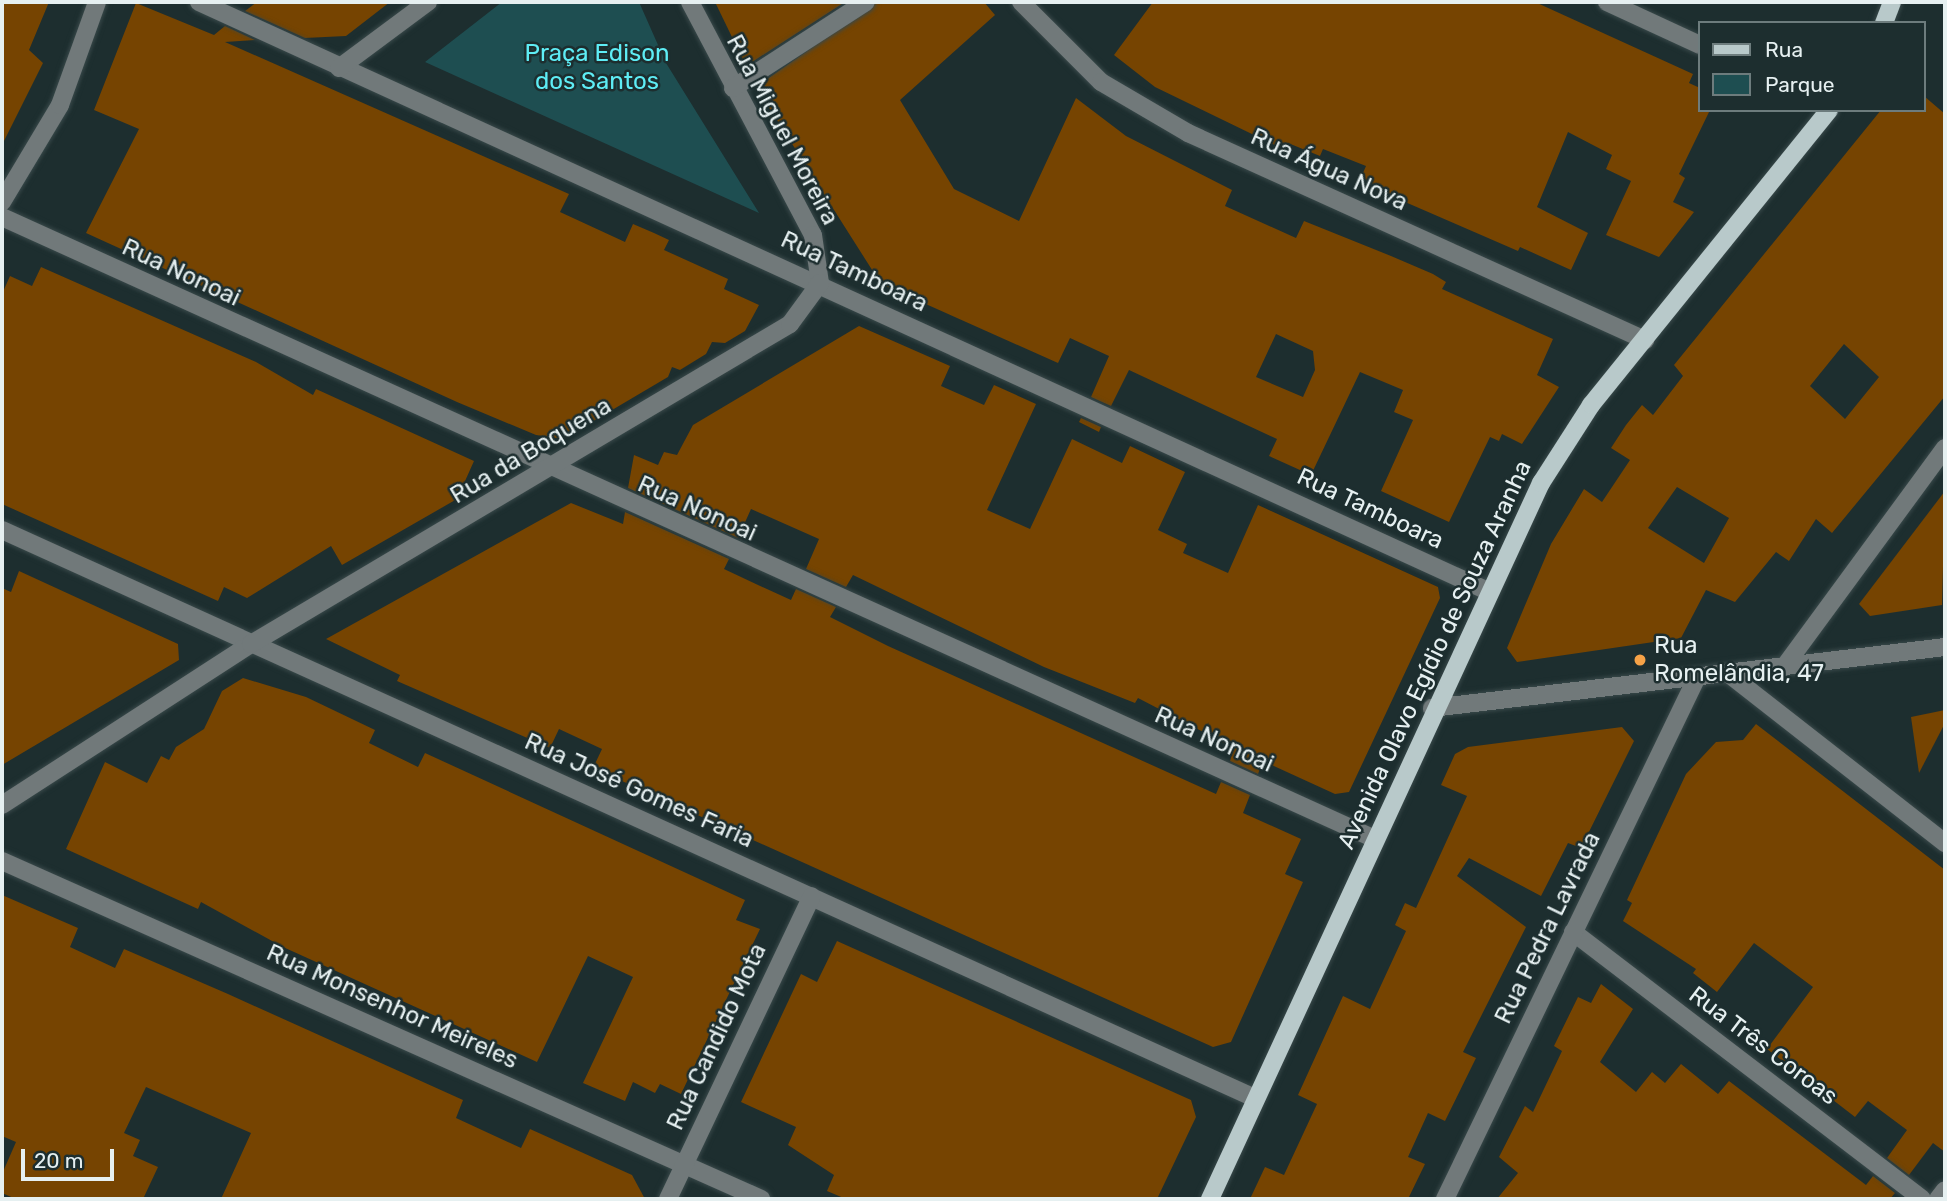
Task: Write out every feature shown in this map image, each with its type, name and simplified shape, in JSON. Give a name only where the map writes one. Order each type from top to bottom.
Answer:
[{"type":"main road","points":[[1885,21],[1892,2]]},
{"type":"main road","name":"Avenida Olavo Egídio de Souza Aranha","points":[[1210,1199],[1432,708],[1541,483],[1591,405],[1827,112]]},
{"type":"street","points":[[2,202],[60,105],[97,2]]},
{"type":"street","name":"Rua Tamboara","points":[[200,2],[339,68],[820,283],[1488,591]]},
{"type":"street","points":[[339,68],[428,2]]},
{"type":"street","name":"Rua Miguel Moreira","points":[[691,2],[733,88],[813,235],[820,283]]},
{"type":"street","points":[[733,88],[866,2]]},
{"type":"street","name":"Rua Água Nova","points":[[1021,2],[1101,82],[1188,133],[1645,340]]},
{"type":"street","points":[[1614,3],[1699,45]]},
{"type":"street","name":"Rua Nonoai","points":[[2,217],[550,470],[1375,839]]},
{"type":"street","name":"Rua da Boquena","points":[[2,805],[251,644],[550,470],[790,324],[820,283]]},
{"type":"street","points":[[1784,667],[1945,448]]},
{"type":"street","name":"Rua José Gomes Faria","points":[[2,530],[1255,1098]]},
{"type":"street","points":[[1432,708],[1730,675],[1945,647]]},
{"type":"street","points":[[1730,675],[1945,843]]},
{"type":"street","name":"Rua Pedra Lavrada","points":[[1445,1199],[1696,679]]},
{"type":"street","name":"Rua Monsenhor Meireles","points":[[2,861],[685,1162],[761,1199]]},
{"type":"street","name":"Rua Candido Mota","points":[[668,1199],[812,896]]},
{"type":"street","name":"Rua Três Coroas","points":[[1573,932],[1922,1199]]},
{"type":"street","points":[[1938,1199],[1945,1190]]},
{"type":"green space","name":"Praça Edison dos Santos","points":[[502,2],[639,2],[666,63],[759,213],[425,62]]},
{"type":"building","points":[[2,2],[49,2],[29,50],[43,63],[2,145]]},
{"type":"building","points":[[257,2],[390,2],[346,36],[305,38],[245,11]]},
{"type":"building","points":[[715,2],[845,2],[746,66]]},
{"type":"building","points":[[877,2],[984,2],[995,15],[900,100],[954,189],[1019,221],[1076,98],[1126,136],[1232,190],[1225,206],[1296,238],[1304,221],[1391,256],[1446,282],[1442,289],[1553,339],[1537,375],[1559,387],[1522,444],[1502,434],[1499,441],[1490,437],[1449,522],[1381,491],[1413,420],[1394,412],[1403,390],[1360,372],[1311,475],[1269,456],[1277,439],[1129,370],[1111,406],[1091,397],[1109,356],[1070,338],[1058,363],[881,284],[756,87]],"holes":[[[1276,334],[1313,351],[1315,370],[1303,397],[1256,377]]]},
{"type":"building","points":[[1153,2],[1535,2],[1693,74],[1689,83],[1699,88],[1699,112],[1709,112],[1679,174],[1685,178],[1673,202],[1694,212],[1659,257],[1606,235],[1631,181],[1606,169],[1612,155],[1568,132],[1537,207],[1588,233],[1571,270],[1520,247],[1518,251],[1359,182],[1366,166],[1323,149],[1320,156],[1288,143],[1285,150],[1155,87],[1114,55]]},
{"type":"building","points":[[136,3],[214,35],[225,26],[255,40],[225,42],[569,194],[560,212],[625,242],[633,224],[669,240],[664,250],[728,279],[724,289],[759,305],[745,331],[725,343],[712,342],[706,354],[680,370],[672,367],[668,377],[563,439],[536,435],[457,402],[86,233],[139,129],[94,110]]},
{"type":"building","points":[[1926,98],[1945,114],[1945,396],[1832,533],[1816,519],[1789,561],[1776,552],[1735,602],[1706,590],[1681,638],[1517,662],[1507,648],[1551,544],[1584,489],[1602,502],[1630,460],[1611,448],[1642,405],[1653,415],[1683,376],[1674,365],[1879,112],[1926,112]],"holes":[[[1844,344],[1879,377],[1845,419],[1810,386]],[[1677,487],[1729,518],[1704,563],[1648,528]]]},
{"type":"building","points":[[41,267],[256,362],[313,395],[316,389],[474,461],[457,499],[342,565],[331,546],[247,598],[224,587],[218,601],[2,504],[2,294],[10,276],[32,286]]},
{"type":"building","points":[[859,326],[950,366],[941,386],[984,405],[994,385],[1036,404],[987,510],[1030,529],[1072,439],[1122,463],[1130,446],[1185,472],[1158,530],[1187,544],[1183,553],[1228,573],[1258,505],[1438,587],[1440,598],[1349,792],[1335,794],[1263,761],[1258,774],[1230,761],[1234,748],[1138,698],[1135,703],[1044,667],[853,575],[846,587],[806,569],[819,539],[751,509],[738,538],[628,488],[634,455],[658,465],[664,452],[677,455],[693,425]]},
{"type":"building","points":[[1081,418],[1101,427],[1099,432],[1079,422]]},
{"type":"building","points":[[1945,491],[1942,605],[1870,616],[1859,604]]},
{"type":"building","points":[[571,503],[623,524],[625,512],[729,559],[724,569],[791,600],[796,589],[836,607],[830,617],[888,646],[1216,794],[1221,782],[1250,795],[1243,813],[1301,839],[1285,874],[1303,882],[1231,1042],[1213,1047],[593,768],[602,749],[559,729],[550,748],[397,681],[400,675],[326,639]]},
{"type":"building","points":[[19,571],[178,644],[179,660],[2,765],[2,588],[11,592]]},
{"type":"building","points":[[243,678],[306,697],[375,730],[369,743],[418,767],[425,753],[745,900],[736,920],[760,929],[681,1094],[660,1084],[655,1093],[633,1082],[625,1101],[583,1083],[633,977],[588,956],[537,1062],[283,947],[201,902],[198,909],[66,849],[105,762],[147,783],[161,756],[169,760],[176,747],[204,729],[222,691]]},
{"type":"building","points":[[1945,710],[1945,723],[1919,773],[1911,717]]},
{"type":"building","points":[[1756,724],[1945,870],[1945,1152],[1933,1143],[1909,1175],[1887,1158],[1907,1130],[1868,1101],[1855,1117],[1767,1049],[1813,987],[1754,943],[1717,992],[1693,973],[1696,969],[1623,921],[1632,903],[1627,900],[1686,774],[1716,742],[1743,740]]},
{"type":"building","points":[[1622,727],[1634,741],[1581,848],[1568,843],[1541,896],[1469,858],[1457,876],[1526,927],[1463,1052],[1476,1058],[1445,1121],[1428,1113],[1408,1157],[1425,1164],[1408,1199],[1250,1199],[1265,1167],[1284,1175],[1317,1104],[1298,1095],[1343,996],[1370,1009],[1406,931],[1395,925],[1405,903],[1416,908],[1467,796],[1441,785],[1455,754],[1468,747]]},
{"type":"building","points":[[2,895],[78,928],[70,947],[115,968],[124,949],[228,994],[463,1100],[456,1118],[521,1148],[530,1129],[632,1175],[645,1199],[221,1199],[251,1133],[146,1087],[124,1133],[140,1140],[133,1156],[158,1167],[143,1199],[16,1199],[2,1193],[2,1174],[16,1142],[2,1136]]},
{"type":"building","points":[[837,941],[1191,1100],[1196,1117],[1157,1199],[846,1199],[827,1191],[834,1175],[788,1145],[796,1127],[741,1102],[801,974],[817,982]]},
{"type":"building","points":[[1601,984],[1633,1009],[1600,1062],[1636,1092],[1652,1072],[1665,1083],[1681,1064],[1718,1094],[1729,1081],[1866,1185],[1873,1176],[1895,1193],[1890,1199],[1497,1199],[1518,1173],[1499,1157],[1525,1106],[1533,1112],[1562,1051],[1554,1046],[1578,997],[1591,1003]]},
{"type":"place","name":"Rua Romelândia, 47","points":[[1640,660]]}]
